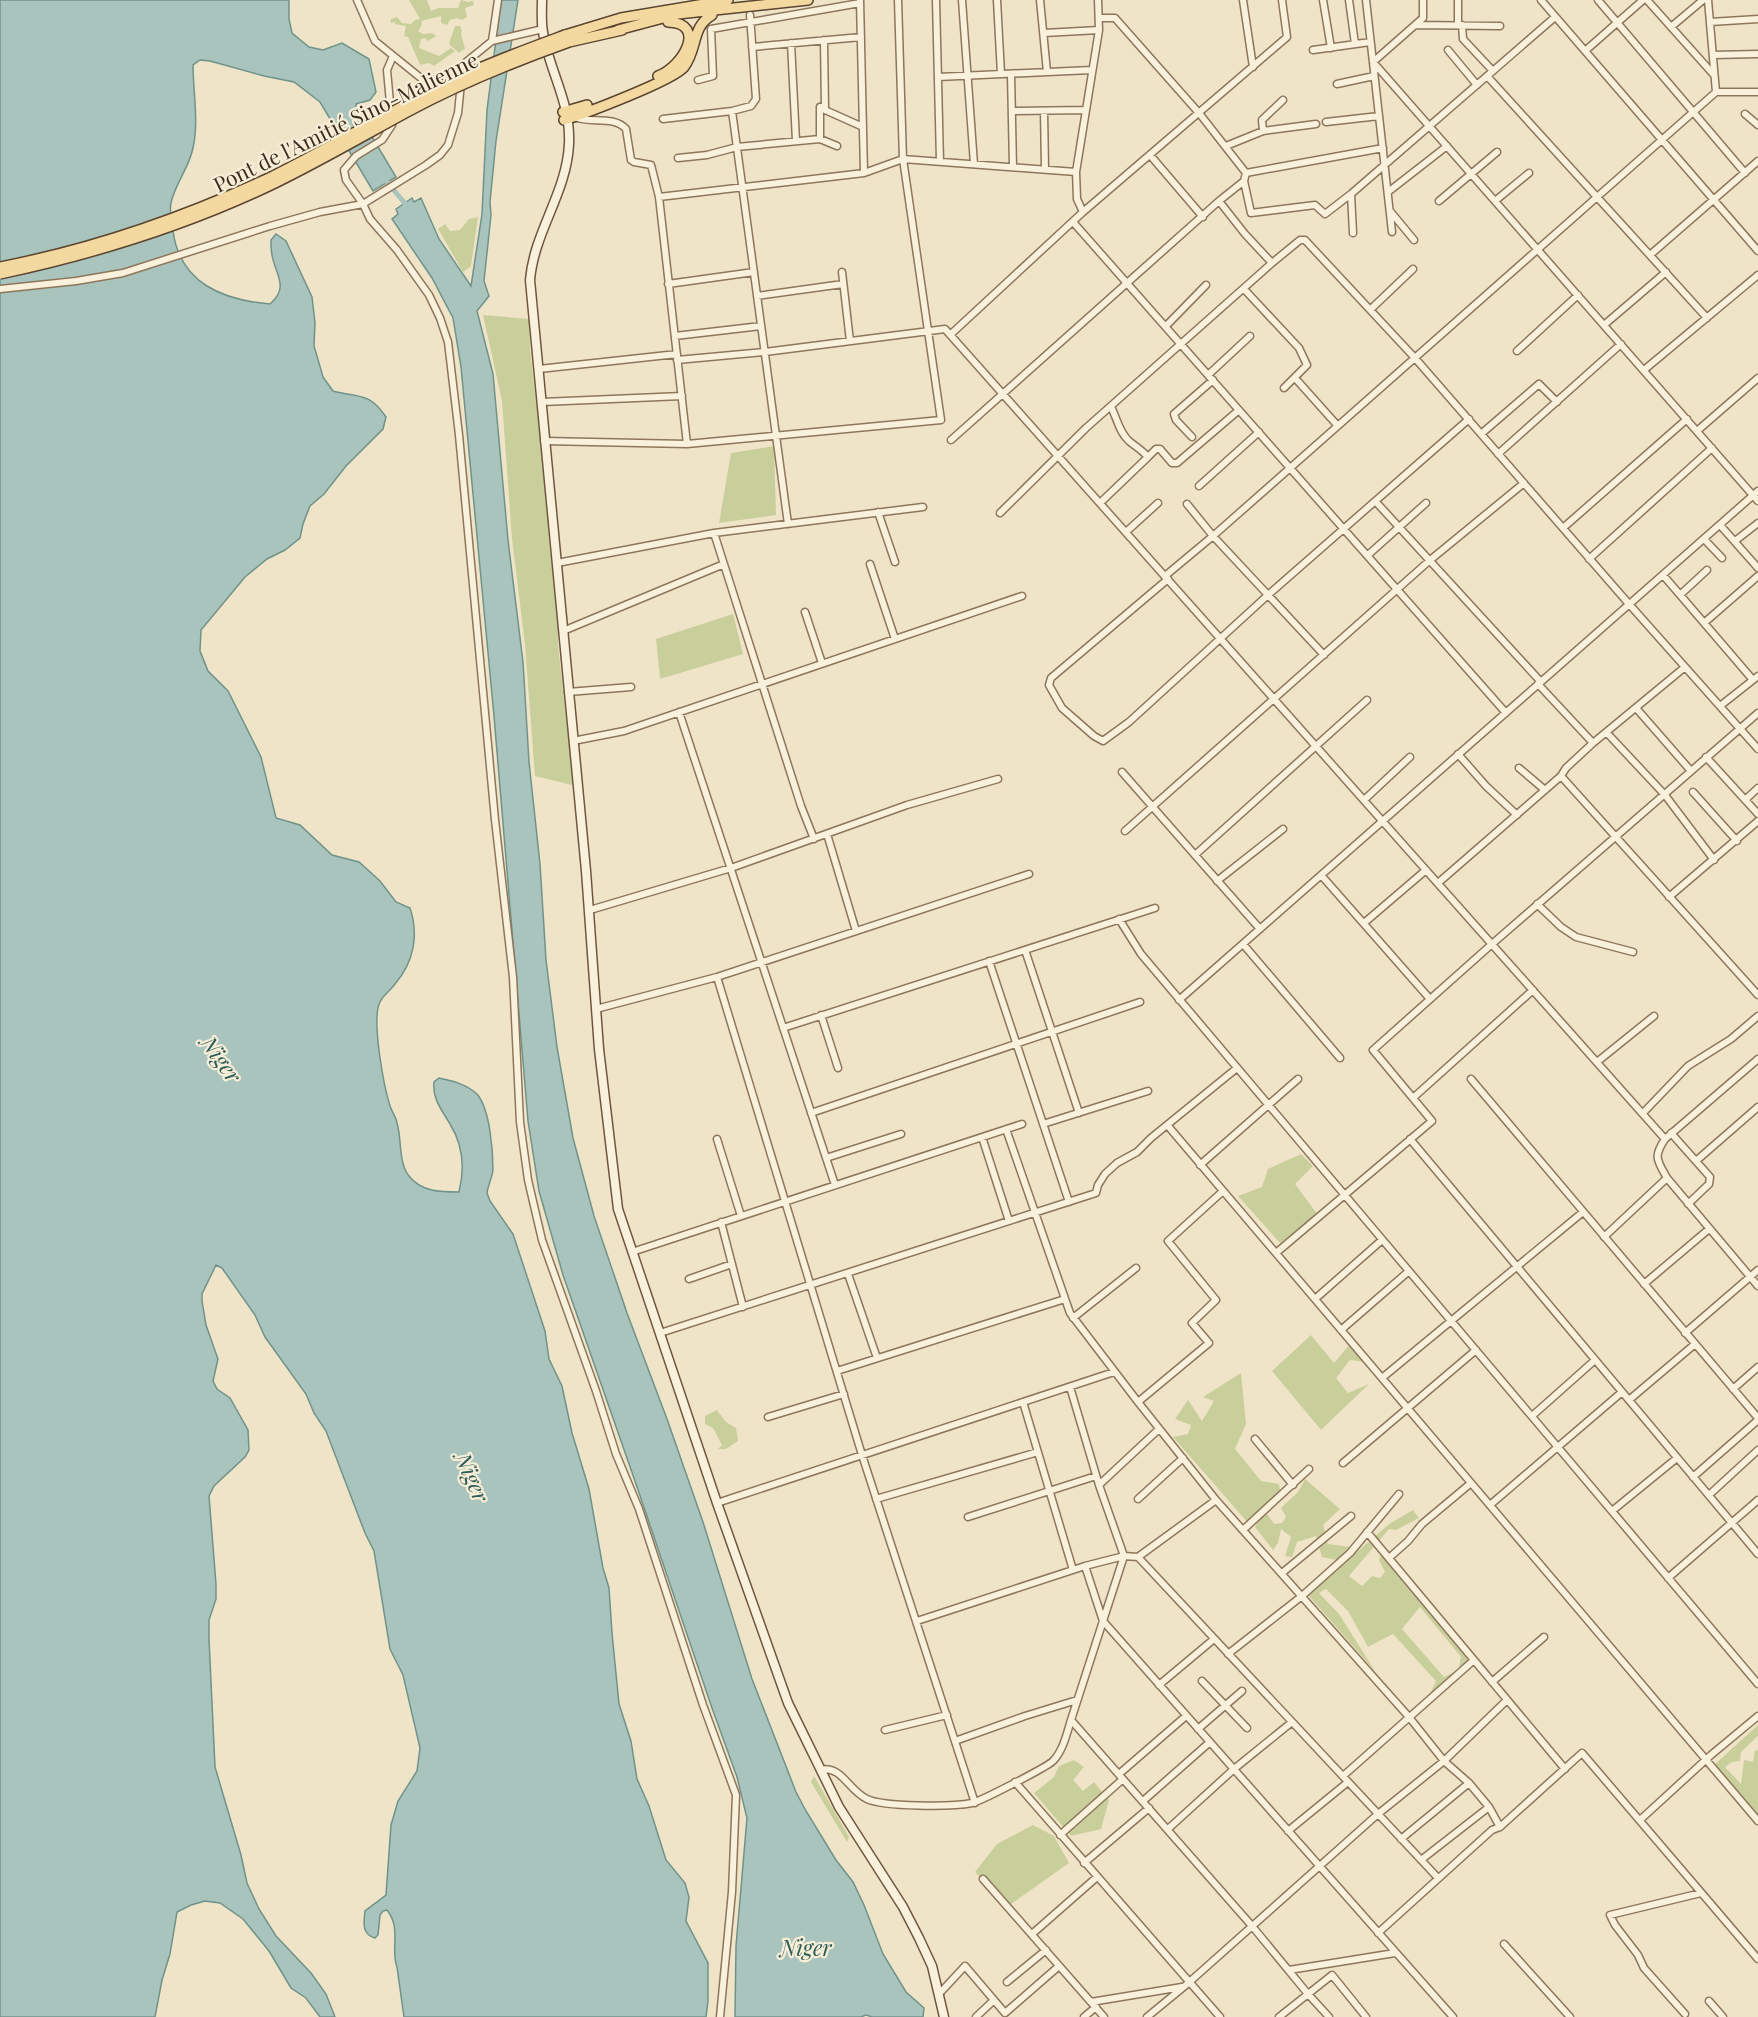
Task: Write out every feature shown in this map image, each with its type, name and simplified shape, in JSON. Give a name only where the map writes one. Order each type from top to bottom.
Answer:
[{"type":"main road","points":[[537,0],[540,30],[567,116],[563,164],[555,201],[533,260],[530,280],[590,910],[596,1009],[618,1209],[717,1503],[788,1703],[839,1807],[914,1928],[932,1966],[944,2017]]},
{"type":"main road","points":[[540,30],[542,0]]},
{"type":"main road","points":[[567,38],[633,12],[670,2],[688,0]]},
{"type":"main road","points":[[621,18],[728,0]]},
{"type":"main road","points":[[567,38],[712,15],[748,14],[808,0]]},
{"type":"main road","points":[[618,30],[678,14],[748,14]]},
{"type":"main road","points":[[567,116],[628,95],[680,71],[690,58],[699,26],[712,15]]},
{"type":"main road","points":[[567,116],[664,74],[677,65],[689,42],[686,29],[677,22],[668,22]]},
{"type":"main road","name":"Pont de l'Amitié Sino-Malienne","points":[[0,267],[61,254],[217,200],[325,150],[452,80],[567,38]]},
{"type":"main road","name":"Pont de l'Amitié Sino-Malienne","points":[[0,274],[117,244],[170,227],[219,207],[273,184],[476,78],[567,38]]},
{"type":"street","points":[[357,0],[375,41],[422,79],[432,81],[455,71],[494,40],[540,30]]},
{"type":"street","points":[[494,40],[498,0]]},
{"type":"street","points":[[544,441],[687,444],[941,420],[903,159],[898,0]]},
{"type":"street","points":[[936,0],[940,161]]},
{"type":"street","points":[[962,0],[974,164]]},
{"type":"street","points":[[997,0],[1000,74]]},
{"type":"street","points":[[1040,0],[1047,72]]},
{"type":"street","points":[[1083,213],[1077,199],[1076,172],[1099,30],[1098,0]]},
{"type":"street","points":[[1243,0],[1252,67]]},
{"type":"street","points":[[950,335],[1083,213],[1287,37],[1282,0]]},
{"type":"street","points":[[1323,0],[1331,48]]},
{"type":"street","points":[[1349,0],[1355,44]]},
{"type":"street","points":[[1366,0],[1392,232]]},
{"type":"street","points":[[1373,62],[1423,18],[1423,0]]},
{"type":"street","points":[[1458,0],[1463,39],[1490,74],[1707,318]]},
{"type":"street","points":[[1541,0],[1758,251]]},
{"type":"street","points":[[1598,0],[1745,172]]},
{"type":"street","points":[[1585,51],[1645,0],[1714,75]]},
{"type":"street","points":[[1671,27],[1702,0]]},
{"type":"street","points":[[1708,0],[1716,92]]},
{"type":"street","points":[[698,80],[713,76],[711,28],[748,14],[860,1],[864,173]]},
{"type":"street","points":[[663,119],[732,111],[751,106],[756,99],[748,14]]},
{"type":"street","points":[[1246,173],[1244,181],[1251,213],[1315,205],[1325,214],[1555,17]]},
{"type":"street","points":[[1098,18],[1115,18],[1226,146],[1246,173]]},
{"type":"street","points":[[1710,22],[1758,18]]},
{"type":"street","points":[[1416,25],[1500,26]]},
{"type":"street","points":[[1044,33],[1099,30]]},
{"type":"street","points":[[752,47],[861,37]]},
{"type":"street","points":[[824,40],[825,110],[863,127]]},
{"type":"street","points":[[1312,50],[1370,42]]},
{"type":"street","points":[[791,43],[796,141]]},
{"type":"street","points":[[1448,50],[1477,85]]},
{"type":"street","points":[[1713,55],[1758,54]]},
{"type":"street","points":[[393,56],[387,70],[392,125],[382,140],[356,156],[344,170],[346,180],[363,204],[370,219],[397,250],[429,295],[448,342],[459,435],[495,820],[513,977],[519,1110],[528,1180],[542,1240],[616,1454],[639,1509],[703,1705],[736,1795],[732,1892],[720,2017]]},
{"type":"street","points":[[0,289],[76,281],[123,273],[270,226],[320,212],[363,204],[440,155],[448,145],[458,112],[462,73],[466,62]]},
{"type":"street","points":[[1179,1000],[1629,604],[1756,496],[1373,62]]},
{"type":"street","points":[[938,77],[1091,70]]},
{"type":"street","points":[[1011,74],[1013,167]]},
{"type":"street","points":[[1337,84],[1374,76]]},
{"type":"street","points":[[1468,419],[1345,530],[1268,595],[1129,722],[1102,741],[1062,708],[1049,685],[1051,678],[1289,467],[1716,92],[1758,92]]},
{"type":"street","points":[[1263,131],[1262,120],[1283,100]]},
{"type":"street","points":[[820,139],[820,107],[825,106]]},
{"type":"street","points":[[1013,111],[1085,110]]},
{"type":"street","points":[[732,111],[788,524]]},
{"type":"street","points":[[1044,111],[1045,170]]},
{"type":"street","points":[[1745,114],[1758,125]]},
{"type":"street","points":[[567,116],[613,122],[624,126],[631,159],[634,162],[651,165],[658,197],[687,444]]},
{"type":"street","points":[[1326,122],[1379,116]]},
{"type":"street","points":[[1226,146],[1263,131],[1316,124]]},
{"type":"street","points":[[678,158],[707,155],[737,147],[820,139],[837,146]]},
{"type":"street","points":[[1388,192],[1447,146]]},
{"type":"street","points":[[1246,173],[1383,148]]},
{"type":"street","points":[[1439,201],[1497,152]]},
{"type":"street","points":[[1150,155],[1203,216]]},
{"type":"street","points":[[658,197],[864,173],[903,159],[1076,172]]},
{"type":"street","points":[[1650,255],[1758,161]]},
{"type":"street","points":[[1496,201],[1529,173]]},
{"type":"street","points":[[951,440],[1244,181]]},
{"type":"street","points":[[1351,194],[1353,233]]},
{"type":"street","points":[[1219,201],[1272,263]]},
{"type":"street","points":[[1390,210],[1414,240]]},
{"type":"street","points":[[1073,222],[1506,713]]},
{"type":"street","points":[[1000,513],[1058,455],[1111,407],[1272,263],[1300,240],[1305,240],[1414,357],[1758,749]]},
{"type":"street","points":[[1371,309],[1413,269]]},
{"type":"street","points":[[668,284],[754,272]]},
{"type":"street","points":[[842,272],[850,341]]},
{"type":"street","points":[[1604,325],[1665,272]]},
{"type":"street","points":[[1644,370],[1758,275]]},
{"type":"street","points":[[757,296],[843,284]]},
{"type":"street","points":[[1166,326],[1206,285]]},
{"type":"street","points":[[1244,289],[1299,348],[1305,359],[1307,365],[1284,388]]},
{"type":"street","points":[[1517,351],[1578,295]]},
{"type":"street","points":[[675,336],[761,326]]},
{"type":"street","points":[[539,369],[765,352],[945,329],[1642,1113],[1696,1161],[1710,1177],[1709,1184],[1688,1204]]},
{"type":"street","points":[[1192,437],[1176,420],[1174,414],[1250,336]]},
{"type":"street","points":[[1498,454],[1621,344]]},
{"type":"street","points":[[1295,378],[1337,425]]},
{"type":"street","points":[[1697,431],[1758,378]]},
{"type":"street","points":[[1481,434],[1539,384],[1557,402]]},
{"type":"street","points":[[542,402],[682,396]]},
{"type":"street","points":[[1111,407],[1123,434],[1140,447],[1148,457]]},
{"type":"street","points":[[1100,503],[1156,449],[1160,449],[1172,463],[1177,463],[1239,410]]},
{"type":"street","points":[[1563,528],[1687,419]]},
{"type":"street","points":[[1199,486],[1259,432]]},
{"type":"street","points":[[1589,559],[1712,448]]},
{"type":"street","points":[[1125,831],[1429,561],[1524,483]]},
{"type":"street","points":[[1376,502],[1593,743]]},
{"type":"street","points":[[1126,532],[1158,503]]},
{"type":"street","points":[[1368,555],[1426,503]]},
{"type":"street","points":[[1186,504],[1324,655]]},
{"type":"street","points":[[557,562],[714,533],[923,507]]},
{"type":"street","points":[[878,512],[895,562]]},
{"type":"street","points":[[1735,541],[1758,523]]},
{"type":"street","points":[[1720,525],[1758,568]]},
{"type":"street","points":[[714,533],[801,807],[814,839]]},
{"type":"street","points":[[1704,539],[1722,558]]},
{"type":"street","points":[[563,631],[724,564]]},
{"type":"street","points":[[870,564],[895,639]]},
{"type":"street","points":[[1680,594],[1707,570]]},
{"type":"street","points":[[1663,575],[1755,678],[1720,706]]},
{"type":"street","points":[[1704,623],[1758,576]]},
{"type":"street","points":[[573,741],[624,731],[1022,596]]},
{"type":"street","points":[[805,612],[822,663]]},
{"type":"street","points":[[1438,883],[1561,776],[1566,768],[1593,743],[1607,734],[1685,667]]},
{"type":"street","points":[[568,692],[630,687]]},
{"type":"street","points":[[1195,855],[1367,700]]},
{"type":"street","points":[[1636,708],[1691,771]]},
{"type":"street","points":[[679,712],[835,1185]]},
{"type":"street","points":[[1276,1253],[1432,1121],[1373,1050],[1758,712]]},
{"type":"street","points":[[1607,734],[1665,795],[1714,860]]},
{"type":"street","points":[[1458,754],[1486,786],[1517,815]]},
{"type":"street","points":[[1706,757],[1758,814]]},
{"type":"street","points":[[1364,800],[1410,758]]},
{"type":"street","points":[[1519,768],[1545,790]]},
{"type":"street","points":[[1122,772],[1260,929]]},
{"type":"street","points":[[1561,776],[1758,995]]},
{"type":"street","points":[[590,910],[731,868],[907,805],[998,779]]},
{"type":"street","points":[[1745,800],[1758,788]]},
{"type":"street","points":[[1693,792],[1737,841]]},
{"type":"street","points":[[1669,897],[1758,821]]},
{"type":"street","points":[[1217,881],[1283,829]]},
{"type":"street","points":[[827,834],[856,931]]},
{"type":"street","points":[[1364,923],[1426,870]]},
{"type":"street","points":[[596,1009],[717,977],[1029,874]]},
{"type":"street","points":[[1322,875],[1430,999]]},
{"type":"street","points":[[1537,904],[1561,927],[1576,937],[1633,952]]},
{"type":"street","points":[[783,1028],[1155,908]]},
{"type":"street","points":[[1119,919],[1141,954],[1179,1000],[1758,1684]]},
{"type":"street","points":[[1243,944],[1340,1058]]},
{"type":"street","points":[[1025,950],[1079,1113]]},
{"type":"street","points":[[989,961],[1069,1202]]},
{"type":"street","points":[[717,977],[862,1455],[975,1803]]},
{"type":"street","points":[[1413,1098],[1533,990]]},
{"type":"street","points":[[811,1113],[1140,1002]]},
{"type":"street","points":[[821,1015],[838,1068]]},
{"type":"street","points":[[1597,1062],[1654,1016]]},
{"type":"street","points":[[1642,1113],[1688,1066],[1731,1039],[1758,1016]]},
{"type":"street","points":[[1758,1059],[1668,1136],[1656,1157],[1667,1178],[1758,1286]]},
{"type":"street","points":[[660,1333],[1096,1193],[1105,1174],[1117,1163],[1137,1152],[1237,1068]]},
{"type":"street","points":[[1200,1165],[1298,1079]]},
{"type":"street","points":[[1471,1079],[1758,1419],[1693,1477]]},
{"type":"street","points":[[1043,1124],[1148,1091]]},
{"type":"street","points":[[1696,1161],[1758,1107]]},
{"type":"street","points":[[632,1252],[1022,1124]]},
{"type":"street","points":[[1168,1126],[1758,1821]]},
{"type":"street","points":[[1006,1129],[1073,1318],[1216,1500],[1409,1717],[1444,1761],[1469,1783],[1489,1808],[1500,1827]]},
{"type":"street","points":[[826,1158],[901,1134]]},
{"type":"street","points":[[982,1137],[1009,1221]]},
{"type":"street","points":[[717,1139],[741,1216]]},
{"type":"street","points":[[1410,1139],[1758,1554]]},
{"type":"street","points":[[1604,1237],[1667,1178]]},
{"type":"street","points":[[1138,1402],[1209,1343],[1192,1323],[1216,1300],[1168,1241],[1223,1191]]},
{"type":"street","points":[[1382,1378],[1583,1212]]},
{"type":"street","points":[[721,1222],[743,1307]]},
{"type":"street","points":[[1644,1284],[1709,1229]]},
{"type":"street","points":[[1315,1299],[1382,1240]]},
{"type":"street","points":[[689,1279],[732,1264]]},
{"type":"street","points":[[1073,1318],[1136,1268]]},
{"type":"street","points":[[1685,1333],[1758,1270]]},
{"type":"street","points":[[1341,1330],[1409,1271]]},
{"type":"street","points":[[848,1274],[877,1358]]},
{"type":"street","points":[[837,1371],[1065,1299]]},
{"type":"street","points":[[1629,1400],[1695,1344]]},
{"type":"street","points":[[1343,1463],[1476,1350]]},
{"type":"street","points":[[1532,1416],[1595,1360]]},
{"type":"street","points":[[1733,1389],[1758,1367]]},
{"type":"street","points":[[717,1503],[1114,1372]]},
{"type":"street","points":[[820,1770],[828,1768],[834,1770],[856,1793],[869,1800],[924,1806],[954,1805],[975,1803],[1053,1761],[1062,1746],[1124,1556],[1096,1476],[1070,1387]]},
{"type":"street","points":[[1490,1505],[1622,1392]]},
{"type":"street","points":[[768,1417],[844,1395]]},
{"type":"street","points":[[1023,1402],[1073,1570]]},
{"type":"street","points":[[1099,1485],[1159,1429]]},
{"type":"street","points":[[1255,1439],[1293,1485]]},
{"type":"street","points":[[1708,1495],[1758,1450]]},
{"type":"street","points":[[876,1499],[1038,1452]]},
{"type":"street","points":[[1138,1498],[1183,1458]]},
{"type":"street","points":[[1612,1511],[1677,1458]]},
{"type":"street","points":[[1244,1529],[1310,1469]]},
{"type":"street","points":[[968,1517],[1096,1476]]},
{"type":"street","points":[[1389,1558],[1422,1524],[1471,1483]]},
{"type":"street","points":[[1228,1654],[1302,1596],[1350,1553],[1399,1494]]},
{"type":"street","points":[[917,1621],[1084,1566],[1124,1556],[1138,1557],[1216,1500]]},
{"type":"street","points":[[1668,1578],[1758,1500]]},
{"type":"street","points":[[1282,1573],[1351,1516]]},
{"type":"street","points":[[1367,1532],[1565,1769]]},
{"type":"street","points":[[1138,1557],[1438,1878]]},
{"type":"street","points":[[1084,1566],[1103,1621],[1453,2017]]},
{"type":"street","points":[[1492,1682],[1544,1637]]},
{"type":"street","points":[[1159,1685],[1214,1639]]},
{"type":"street","points":[[1343,1776],[1474,1660]]},
{"type":"street","points":[[1202,1681],[1247,1728]]},
{"type":"street","points":[[1198,1729],[1242,1691]]},
{"type":"street","points":[[955,1741],[1077,1700]]},
{"type":"street","points":[[1147,2017],[1378,1814],[1444,1761],[1507,1700]]},
{"type":"street","points":[[885,1730],[947,1715]]},
{"type":"street","points":[[1060,1835],[1186,1716]]},
{"type":"street","points":[[1640,1820],[1758,1716]]},
{"type":"street","points":[[1071,1720],[1329,2017]]},
{"type":"street","points":[[1167,1829],[1234,1769],[1292,1722]]},
{"type":"street","points":[[1143,1801],[1210,1742]]},
{"type":"street","points":[[1378,1933],[1492,1830],[1500,1827],[1582,1753],[1758,1959]]},
{"type":"street","points":[[1015,1782],[1185,1984],[1220,2017]]},
{"type":"street","points":[[1288,1831],[1348,1782]]},
{"type":"street","points":[[1401,1839],[1469,1783]]},
{"type":"street","points":[[1084,1863],[1149,1808]]},
{"type":"street","points":[[1421,1860],[1489,1808]]},
{"type":"street","points":[[1032,1934],[1097,1878]]},
{"type":"street","points":[[983,1879],[1104,2017]]},
{"type":"street","points":[[1685,2016],[1644,1968],[1638,1955],[1610,1915],[1701,1893]]},
{"type":"street","points":[[1504,1944],[1570,2017]]},
{"type":"street","points":[[1007,1982],[1046,1950]]},
{"type":"street","points":[[1289,1970],[1395,1953]]},
{"type":"street","points":[[939,1994],[965,1966],[1005,2013],[1059,1966]]},
{"type":"street","points":[[1279,2017],[1332,1975],[1366,2017]]},
{"type":"street","points":[[1084,2017],[1093,2005],[1185,1984]]},
{"type":"street","points":[[976,2017],[994,2000]]},
{"type":"street","points":[[1709,2001],[1723,2017]]},
{"type":"green space","points":[[409,0],[427,0],[431,11],[438,8],[458,8],[461,0],[473,1],[474,5],[465,8],[467,17],[462,20],[457,18],[450,20],[447,25],[441,23],[441,16],[421,21],[422,25],[418,31],[423,34],[432,33],[436,36],[428,41],[425,38],[421,39],[419,48],[439,56],[451,48],[455,51],[434,66],[429,63],[420,65],[408,37],[404,36],[406,26],[391,23],[391,19],[397,17],[402,23],[411,24],[420,19]]},
{"type":"green space","points":[[455,26],[460,26],[465,49],[459,53],[449,44]]},
{"type":"green space","points":[[478,217],[471,266],[463,272],[438,229],[445,224],[450,231],[460,230],[469,219]]},
{"type":"green space","points":[[483,315],[529,319],[530,350],[546,483],[549,543],[558,613],[558,646],[573,775],[572,785],[535,776],[525,645],[512,539],[502,401]]},
{"type":"green space","points":[[774,446],[776,515],[719,523],[731,453]]},
{"type":"green space","points":[[733,614],[743,654],[660,679],[656,639]]},
{"type":"green space","points":[[1301,1154],[1313,1166],[1295,1184],[1318,1215],[1280,1243],[1238,1196],[1262,1187],[1268,1169]]},
{"type":"green space","points":[[1311,1335],[1334,1363],[1350,1344],[1365,1362],[1350,1360],[1336,1378],[1348,1393],[1369,1384],[1321,1430],[1272,1371]]},
{"type":"green space","points":[[1241,1373],[1246,1424],[1235,1449],[1261,1481],[1279,1484],[1281,1494],[1249,1524],[1173,1437],[1188,1434],[1191,1425],[1175,1419],[1188,1400],[1202,1421],[1214,1401],[1203,1397]]},
{"type":"green space","points":[[717,1410],[726,1422],[736,1428],[738,1441],[726,1449],[718,1449],[722,1445],[713,1428],[705,1424],[705,1416]]},
{"type":"green space","points":[[1305,1479],[1340,1509],[1323,1525],[1328,1544],[1351,1547],[1337,1560],[1322,1557],[1316,1536],[1297,1542],[1292,1557],[1285,1556],[1291,1537],[1281,1529],[1278,1543],[1273,1550],[1255,1527],[1265,1511],[1274,1524],[1282,1523],[1286,1517],[1281,1508],[1298,1492]]},
{"type":"green space","points":[[1413,1510],[1419,1518],[1396,1530],[1389,1529],[1349,1576],[1362,1586],[1372,1576],[1380,1578],[1385,1572],[1379,1560],[1383,1549],[1469,1656],[1466,1671],[1459,1667],[1461,1657],[1420,1607],[1402,1629],[1444,1677],[1456,1671],[1460,1675],[1437,1697],[1429,1696],[1436,1681],[1393,1634],[1368,1647],[1348,1611],[1326,1589],[1319,1593],[1339,1614],[1375,1671],[1308,1595],[1389,1524]]},
{"type":"green space","points":[[1758,1725],[1758,1736],[1741,1752],[1740,1761],[1732,1762],[1725,1767],[1741,1784],[1744,1760],[1753,1762],[1755,1751],[1758,1750],[1758,1817],[1714,1765]]},
{"type":"green space","points":[[1074,1760],[1084,1767],[1073,1780],[1083,1791],[1094,1782],[1109,1800],[1101,1829],[1071,1836],[1034,1793],[1054,1777],[1059,1766]]},
{"type":"green space","points":[[814,1776],[849,1837],[847,1842],[811,1782]]},
{"type":"green space","points":[[1033,1825],[1054,1836],[1069,1863],[1007,1907],[975,1872],[997,1844]]},
{"type":"water","points":[[0,0],[289,0],[292,33],[309,47],[323,50],[342,43],[369,59],[376,92],[370,100],[356,104],[356,110],[396,177],[373,191],[320,102],[294,82],[210,61],[200,60],[193,65],[195,138],[191,155],[170,206],[177,249],[184,264],[206,286],[220,293],[252,302],[270,304],[276,298],[280,286],[272,255],[271,240],[276,234],[286,241],[312,297],[315,323],[314,346],[323,377],[333,391],[363,397],[374,403],[386,417],[383,429],[346,466],[324,494],[310,506],[300,538],[285,550],[267,559],[245,577],[201,630],[200,651],[208,671],[228,691],[261,757],[276,818],[300,825],[332,855],[359,862],[380,881],[396,902],[410,908],[414,928],[413,948],[407,967],[380,1002],[377,1023],[379,1053],[387,1097],[398,1129],[403,1164],[409,1176],[425,1188],[459,1192],[462,1165],[460,1148],[436,1099],[434,1082],[439,1078],[468,1088],[477,1094],[485,1110],[490,1130],[493,1162],[487,1193],[513,1234],[545,1331],[549,1359],[562,1386],[572,1433],[589,1489],[603,1568],[609,1588],[619,1704],[631,1741],[637,1779],[649,1806],[666,1860],[685,1883],[689,1897],[686,1921],[708,1963],[706,2017],[404,2017],[395,1960],[394,1924],[387,1910],[383,1911],[380,1915],[378,1935],[375,1938],[367,1934],[364,1923],[365,1911],[386,1895],[391,1825],[398,1801],[417,1771],[420,1748],[403,1675],[390,1649],[374,1551],[326,1431],[314,1413],[306,1394],[265,1337],[255,1315],[222,1268],[216,1265],[202,1294],[206,1325],[218,1359],[213,1381],[217,1389],[230,1398],[248,1430],[249,1450],[245,1457],[214,1486],[209,1496],[216,1584],[216,1599],[209,1620],[215,1767],[247,1883],[259,1909],[276,1936],[311,1973],[326,1994],[335,2017],[320,2017],[306,1998],[291,1988],[269,1951],[243,1919],[220,1903],[205,1901],[177,1912],[155,2017],[0,2017]]},
{"type":"water","name":"Niger","points":[[501,0],[518,0],[496,141],[490,202],[491,215],[484,281],[489,296],[477,311],[493,374],[508,540],[523,662],[546,960],[557,1047],[573,1138],[594,1216],[627,1313],[703,1522],[752,1679],[796,1792],[836,1860],[853,1882],[883,1954],[906,1992],[924,2008],[923,2017],[866,2015],[861,2017],[735,2017],[736,1946],[747,1818],[737,1777],[563,1275],[539,1191],[528,1121],[494,716],[461,367],[453,318],[432,278],[392,219],[398,214],[396,209],[412,198],[414,202],[421,198],[439,239],[471,286],[482,214],[487,110]]},
{"type":"waterway","points":[[385,176],[387,182],[408,207]]}]
